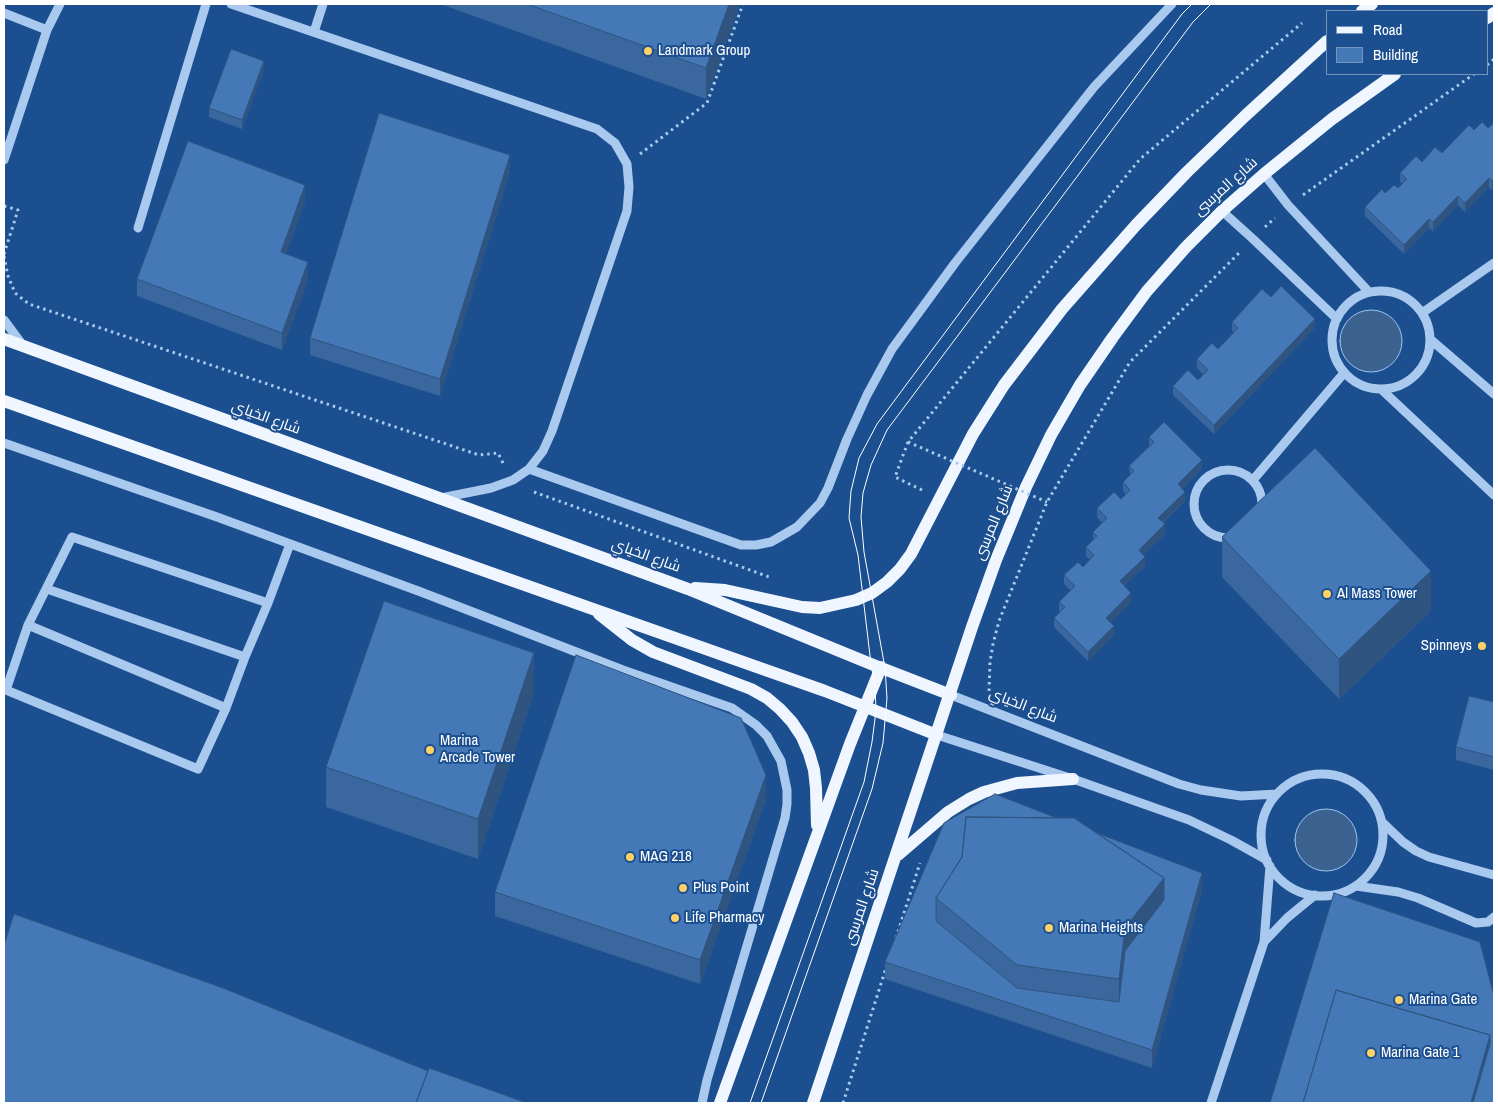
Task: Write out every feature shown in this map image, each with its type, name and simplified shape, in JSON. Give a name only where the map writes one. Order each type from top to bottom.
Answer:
[{"type":"main road","points":[[688,589],[725,590],[802,607],[820,608],[856,600],[872,593],[887,582],[911,554],[973,434],[1038,338],[1136,225],[1187,172],[1326,42]]},
{"type":"main road","name":"شارع المرسى","points":[[813,1103],[951,695],[972,627],[996,560],[1026,487],[1051,435],[1112,337],[1147,291],[1186,247],[1222,211],[1264,174],[1332,119],[1394,75]]},
{"type":"main road","name":"شارع الخياي","points":[[4,339],[688,589],[951,695]]},
{"type":"main road","points":[[4,402],[825,691],[937,735]]},
{"type":"main road","points":[[593,609],[612,626],[646,648],[751,689],[767,698],[780,709],[802,737],[809,753],[814,770],[818,832]]},
{"type":"main road","points":[[720,1103],[818,832],[881,667]]},
{"type":"main road","points":[[896,857],[948,812],[984,792],[1017,783],[1073,779]]},
{"type":"street","points":[[4,160],[47,30],[60,4]]},
{"type":"street","points":[[138,228],[206,4]]},
{"type":"street","points":[[231,4],[597,129],[615,143],[627,164],[629,188],[627,211],[552,431],[543,451],[529,469],[513,480],[491,488],[440,498]]},
{"type":"street","points":[[314,32],[323,4]]},
{"type":"street","points":[[529,469],[741,545],[771,542],[797,527],[820,503],[867,395],[892,350],[955,263],[1094,87],[1172,4]]},
{"type":"street","points":[[4,13],[47,30]]},
{"type":"street","points":[[1264,174],[1288,205],[1369,292]]},
{"type":"street","points":[[1222,211],[1253,238],[1337,319]]},
{"type":"street","points":[[1422,313],[1494,263]]},
{"type":"street","points":[[1384,291],[1399,294],[1412,302],[1422,313],[1428,325],[1429,352],[1417,375],[1395,388],[1382,390],[1368,388],[1355,382],[1344,373],[1338,364],[1332,341],[1333,330],[1337,319],[1345,307],[1356,298],[1369,292],[1384,291]]},
{"type":"street","points":[[4,320],[25,347]]},
{"type":"street","points":[[1430,339],[1494,394]]},
{"type":"street","points":[[1253,480],[1344,373]]},
{"type":"street","points":[[1382,390],[1494,495]]},
{"type":"street","points":[[4,443],[290,544],[623,670],[732,708],[767,736],[778,755],[785,776],[787,790],[785,818],[707,1080],[702,1103]]},
{"type":"street","points":[[1230,470],[1242,473],[1253,480],[1260,490],[1263,502],[1261,515],[1255,526],[1245,535],[1233,538],[1220,538],[1209,533],[1200,524],[1194,512],[1194,500],[1198,488],[1206,478],[1217,471],[1230,470]]},
{"type":"street","points":[[268,603],[72,536],[28,625],[6,690],[198,769],[226,708],[268,603],[290,544]]},
{"type":"street","points":[[46,590],[245,657]]},
{"type":"street","points":[[28,625],[226,708]]},
{"type":"street","name":"شارع الخياي","points":[[951,695],[1193,788],[1241,796],[1277,794]]},
{"type":"street","points":[[937,735],[1073,779],[1197,824],[1231,840],[1269,863]]},
{"type":"street","points":[[1315,774],[1330,774],[1357,784],[1368,794],[1376,807],[1381,821],[1383,836],[1376,864],[1356,886],[1329,896],[1305,893],[1285,883],[1269,863],[1263,847],[1261,832],[1263,818],[1269,805],[1288,784],[1301,777],[1315,774]]},
{"type":"street","points":[[1381,821],[1397,837],[1416,851],[1429,857],[1494,875]]},
{"type":"street","points":[[1211,1103],[1264,942],[1269,863]]},
{"type":"street","points":[[1356,886],[1398,892],[1418,898],[1476,923],[1488,922],[1494,917]]},
{"type":"street","points":[[1264,942],[1287,918],[1315,895]]},
{"type":"path","points":[[627,164],[706,103],[743,4]]},
{"type":"path","points":[[895,477],[908,442],[1140,159],[1302,22]]},
{"type":"path","points":[[987,709],[990,662],[999,621],[1047,502],[1130,362],[1288,205],[1473,75]]},
{"type":"path","points":[[4,206],[18,210],[4,255],[8,276],[15,293],[29,304],[480,456],[498,453],[513,480],[527,490],[778,580]]},
{"type":"path","points":[[908,442],[1047,502]]},
{"type":"path","points":[[895,939],[921,858]]},
{"type":"path","points":[[843,1103],[886,966]]},
{"type":"water","points":[[1365,310],[1377,310],[1393,319],[1400,329],[1402,341],[1400,353],[1393,363],[1377,372],[1365,372],[1354,367],[1345,358],[1340,347],[1340,335],[1345,324],[1354,315]]},
{"type":"water","points":[[1320,809],[1332,809],[1348,818],[1355,828],[1357,840],[1355,852],[1348,862],[1332,871],[1320,871],[1309,866],[1300,857],[1295,846],[1295,834],[1300,823],[1309,814]]},
{"type":"building","points":[[527,4],[729,4],[706,68]]},
{"type":"building","points":[[231,49],[264,61],[242,120],[209,108]]},
{"type":"building","points":[[379,113],[510,155],[440,379],[310,338]]},
{"type":"building","points":[[1482,122],[1488,128],[1494,123],[1494,179],[1492,181],[1489,178],[1465,203],[1458,196],[1433,222],[1429,219],[1404,245],[1365,207],[1382,189],[1385,193],[1394,185],[1398,188],[1407,179],[1400,173],[1416,156],[1422,162],[1435,147],[1442,153],[1469,125],[1474,130]]},
{"type":"building","points":[[188,141],[305,185],[281,252],[308,262],[282,333],[137,279]]},
{"type":"building","points":[[1281,286],[1315,319],[1214,425],[1173,386],[1188,370],[1198,380],[1208,370],[1197,359],[1212,343],[1218,349],[1238,328],[1232,322],[1262,289],[1271,297]]},
{"type":"building","points":[[1164,422],[1202,460],[1178,484],[1185,492],[1158,518],[1165,524],[1139,550],[1145,557],[1120,581],[1131,593],[1106,618],[1114,626],[1088,652],[1054,618],[1065,607],[1059,602],[1075,586],[1064,575],[1078,562],[1083,567],[1094,555],[1086,547],[1097,536],[1093,532],[1107,518],[1097,508],[1114,492],[1121,499],[1130,490],[1123,482],[1134,471],[1129,466],[1154,442],[1149,437]]},
{"type":"building","name":"Al Mass Tower","points":[[1315,448],[1431,571],[1339,659],[1222,537]]},
{"type":"building","name":"Marina Arcade Tower","points":[[384,601],[534,653],[478,819],[326,767]]},
{"type":"building","name":"MAG 218","points":[[576,655],[741,718],[766,775],[700,960],[495,892]]},
{"type":"building","points":[[1469,696],[1494,702],[1494,757],[1456,747]]},
{"type":"building","points":[[995,794],[1057,818],[966,817],[962,857],[936,898],[936,921],[1017,988],[1119,1002],[1125,951],[1164,900],[1164,878],[1097,833],[1202,873],[1152,1050],[885,962],[944,823]]},
{"type":"building","name":"Marina Heights","points":[[966,817],[1074,818],[1164,878],[1125,928],[1119,979],[1017,965],[936,898],[962,857]]},
{"type":"building","points":[[1334,893],[1480,942],[1494,996],[1494,1103],[1473,1103],[1490,1044],[1490,1035],[1336,990],[1303,1103],[1270,1103]]},
{"type":"building","points":[[14,914],[223,988],[428,1071],[416,1103],[4,1103],[4,945]]},
{"type":"building","points":[[1336,990],[1490,1035],[1471,1103],[1303,1103]]},
{"type":"building","points":[[429,1068],[527,1103],[416,1103]]},
{"type":"tram line","points":[[750,1103],[864,782],[872,742],[876,711],[875,686],[858,555],[849,518],[851,491],[859,458],[877,424],[1182,14],[1192,4]]},
{"type":"tram line","points":[[761,1103],[872,789],[883,743],[887,698],[885,668],[864,552],[861,517],[863,493],[871,465],[887,430],[1193,22],[1211,4]]},
{"type":"place","name":"Landmark Group","points":[[648,51]]},
{"type":"place","name":"Al Mass Tower","points":[[1327,594]]},
{"type":"place","name":"Spinneys","points":[[1482,646]]},
{"type":"place","name":"Marina Arcade Tower","points":[[430,750]]},
{"type":"place","name":"MAG 218","points":[[630,857]]},
{"type":"place","name":"Plus Point","points":[[683,888]]},
{"type":"place","name":"Life Pharmacy","points":[[675,918]]},
{"type":"place","name":"Marina Heights","points":[[1049,928]]},
{"type":"place","name":"Marina Gate","points":[[1399,1000]]},
{"type":"place","name":"Marina Gate 1","points":[[1371,1053]]}]
